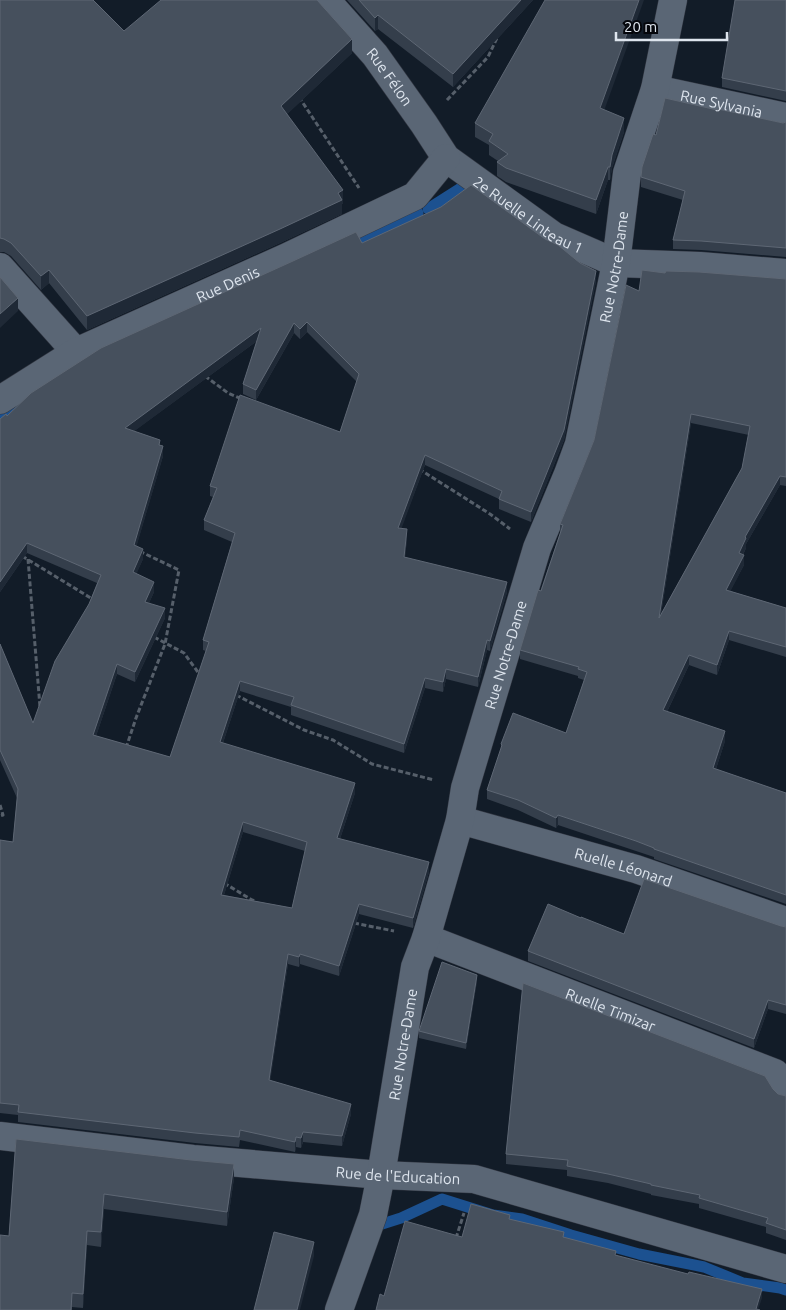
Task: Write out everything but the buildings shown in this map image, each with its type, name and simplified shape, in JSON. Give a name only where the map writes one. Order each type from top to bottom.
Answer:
[{"type":"street","name":"Rue Félon","points":[[326,0],[375,54],[446,158]]},
{"type":"street","name":"Rue Notre-Dame","points":[[340,1310],[373,1215],[415,967],[426,938],[460,820],[465,788],[537,548],[579,444],[616,263],[627,173],[655,89],[673,0]]},
{"type":"street","name":"Rue Sylvania","points":[[655,89],[786,117]]},
{"type":"street","name":"2e Ruelle Linteau 1","points":[[446,158],[554,236],[616,263]]},
{"type":"street","name":"Rue Denis","points":[[0,400],[76,352],[287,257],[415,196],[446,158]]},
{"type":"street","points":[[616,263],[700,266],[786,273]]},
{"type":"street","points":[[0,267],[76,352]]},
{"type":"street","name":"Ruelle Léonard","points":[[460,820],[636,869],[786,921]]},
{"type":"street","name":"Ruelle Timizar","points":[[426,938],[776,1074],[786,1090]]},
{"type":"street","name":"Rue de l'Education","points":[[0,1136],[192,1159],[381,1175],[474,1179],[786,1269]]},
{"type":"path","points":[[424,124],[488,57],[499,34]]},
{"type":"path","points":[[293,90],[300,97],[375,214]]},
{"type":"path","points":[[199,372],[228,393],[244,400]]},
{"type":"path","points":[[416,467],[490,514],[537,548]]},
{"type":"path","points":[[124,754],[165,644],[179,570],[134,549]]},
{"type":"path","points":[[21,555],[101,604]]},
{"type":"path","points":[[28,559],[41,715]]},
{"type":"path","points":[[149,634],[184,653],[198,674],[204,678]]},
{"type":"path","points":[[236,695],[304,730],[333,740],[372,764],[465,788]]},
{"type":"path","points":[[0,805],[3,815],[0,816]]},
{"type":"path","points":[[223,882],[252,900],[261,902]]},
{"type":"path","points":[[349,922],[426,938]]},
{"type":"path","points":[[454,1242],[474,1179]]},
{"type":"waterway","points":[[428,209],[461,188]]},
{"type":"waterway","points":[[348,248],[418,213]]},
{"type":"waterway","points":[[0,416],[32,396]]},
{"type":"waterway","points":[[374,1230],[379,1225],[401,1218],[442,1199],[493,1215],[522,1219],[639,1254],[704,1267],[743,1283],[786,1290]]}]
